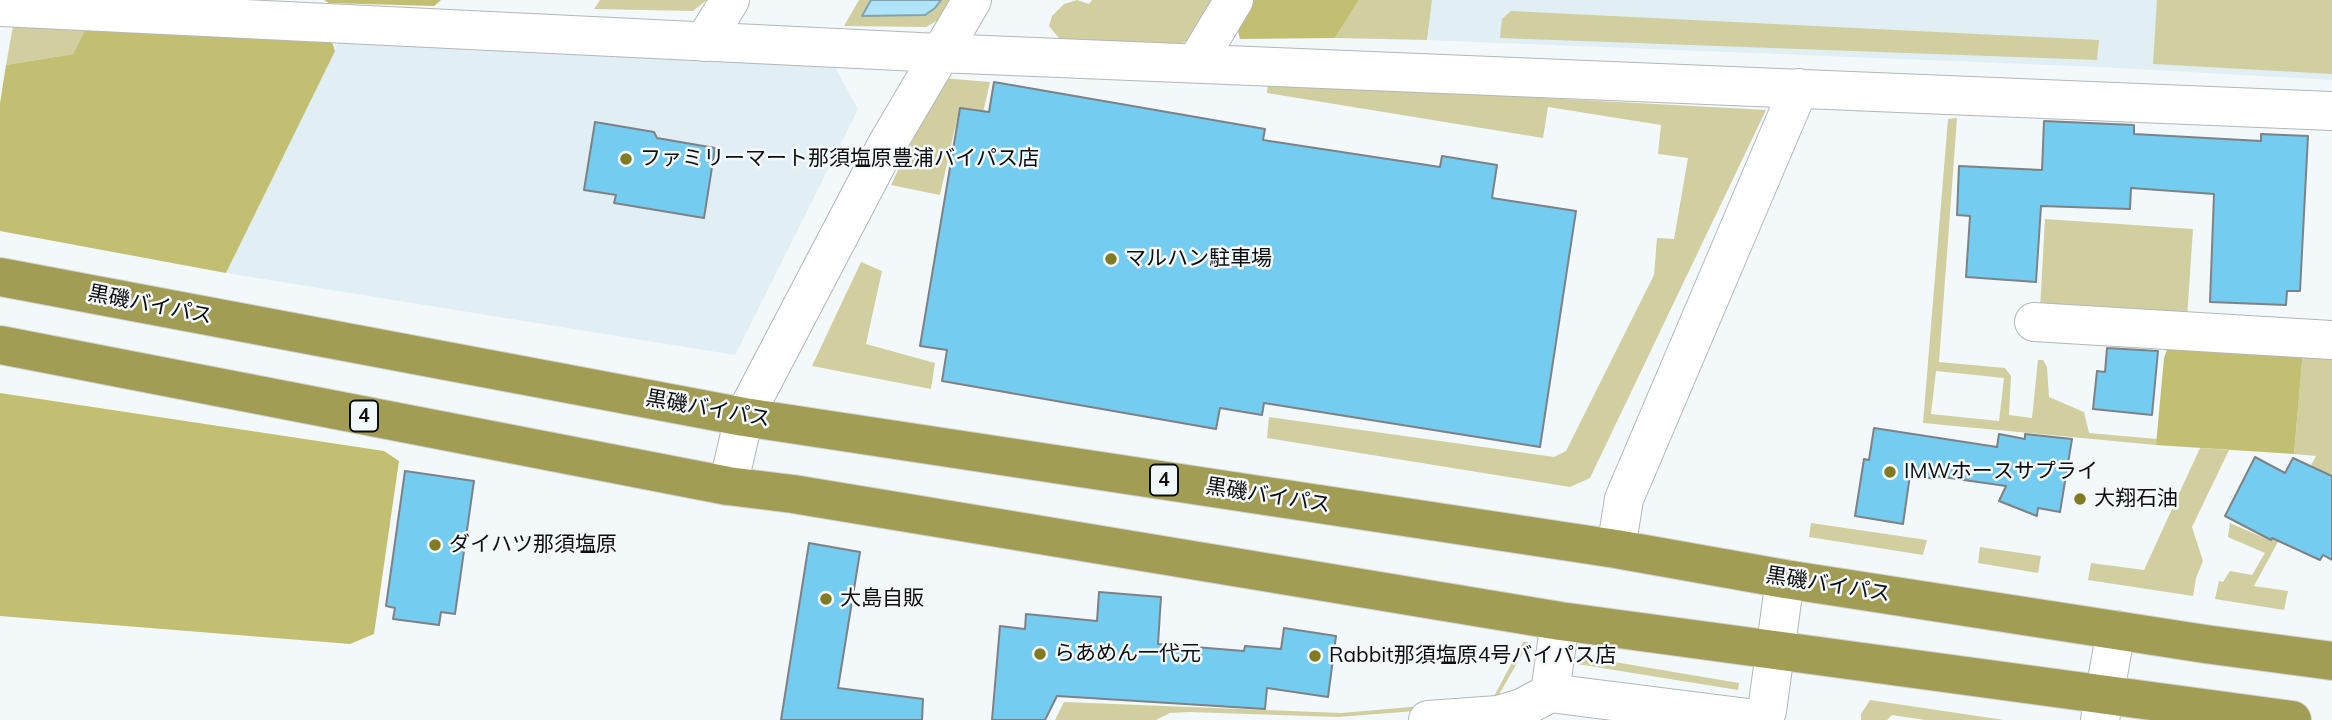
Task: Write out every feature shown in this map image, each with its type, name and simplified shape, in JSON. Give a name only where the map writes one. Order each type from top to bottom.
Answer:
[{"type":"highway","name":"黒磯バイパス","points":[[0,277],[744,417],[1616,549],[1785,579],[2116,630],[2332,661]]},
{"type":"highway","name":"4","points":[[0,345],[728,486],[793,494],[1560,621],[1776,651],[2102,707],[2292,720]]},
{"type":"street","points":[[704,42],[730,0]]},
{"type":"street","points":[[728,486],[744,417],[885,148],[972,0]]},
{"type":"street","points":[[1196,63],[1234,0]]},
{"type":"street","points":[[0,7],[461,15],[704,42],[2332,111]]},
{"type":"street","points":[[1616,549],[1624,499],[1799,88]]},
{"type":"street","points":[[2034,322],[2332,340]]},
{"type":"street","points":[[1428,720],[1499,715],[1522,708],[1550,693],[1696,715],[1756,719],[1767,711],[1785,579]]},
{"type":"street","points":[[1550,693],[1560,621]]},
{"type":"street","points":[[2102,707],[2116,630]]},
{"type":"shaded area","points":[[324,0],[441,0],[434,6],[329,3]]},
{"type":"shaded area","points":[[600,0],[707,0],[693,11],[594,9]]},
{"type":"shaded area","points":[[859,0],[871,0],[862,16],[935,8],[941,0],[955,0],[942,18],[926,27],[844,26]]},
{"type":"shaded area","points":[[1077,0],[1089,4],[1092,0],[1212,0],[1187,41],[1174,47],[1063,43],[1049,26],[1052,16],[1064,4]]},
{"type":"shaded area","points":[[1253,0],[1359,0],[1335,38],[1240,39],[1237,27]]},
{"type":"shaded area","points":[[1359,0],[1432,0],[1427,40],[1335,38]]},
{"type":"shaded area","points":[[1432,0],[2332,0],[2332,80],[2100,67],[1427,40]]},
{"type":"shaded area","points":[[2157,0],[2332,0],[2332,74],[2153,64]]},
{"type":"shaded area","points":[[1511,11],[2099,40],[2097,60],[1500,38],[1502,19]]},
{"type":"shaded area","points":[[13,26],[85,30],[73,54],[6,65]]},
{"type":"shaded area","points":[[85,30],[332,42],[335,51],[226,273],[0,231],[0,103],[6,65],[73,54]]},
{"type":"shaded area","points":[[340,39],[831,60],[858,109],[735,355],[226,273]]},
{"type":"shaded area","points":[[942,78],[990,82],[983,113],[959,110],[940,195],[891,185]]},
{"type":"shaded area","points":[[1268,83],[1766,110],[1590,478],[1570,487],[1267,438],[1269,417],[1554,457],[1566,451],[1654,275],[1657,238],[1674,239],[1688,158],[1658,154],[1661,125],[1548,107],[1543,138],[1267,93]]},
{"type":"shaded area","points":[[1957,118],[1939,362],[2005,368],[2011,376],[2009,415],[2032,418],[2038,360],[2043,360],[2047,367],[2049,397],[2084,412],[2089,433],[2157,439],[2156,445],[1923,423],[1948,119]],"holes":[[[1936,371],[2004,378],[1999,421],[1931,414]]]},
{"type":"shaded area","points":[[2045,219],[2193,229],[2187,318],[2040,309]]},
{"type":"shaded area","points":[[861,262],[882,271],[866,344],[935,363],[931,389],[812,366]]},
{"type":"shaded area","points":[[2168,347],[2303,351],[2294,454],[2156,445],[2164,358]]},
{"type":"shaded area","points":[[2303,351],[2332,353],[2332,482],[2304,494],[2254,586],[2288,591],[2284,610],[2215,599],[2219,581],[2223,582],[2230,571],[2252,575],[2265,553],[2228,537],[2230,523],[2271,541],[2316,456],[2294,454]]},
{"type":"shaded area","points":[[0,393],[384,451],[399,461],[374,634],[350,644],[0,616]]},
{"type":"shaded area","points":[[2200,448],[2229,450],[2192,527],[2203,561],[2193,596],[2088,580],[2091,563],[2144,570]]},
{"type":"shaded area","points":[[1811,523],[1927,540],[1923,555],[1809,537]]},
{"type":"shaded area","points":[[1980,547],[2041,556],[2038,573],[1978,563]]},
{"type":"shaded area","points":[[1523,642],[1529,642],[1493,705],[1338,717],[1189,712],[1170,713],[1156,720],[1055,720],[1064,702],[1341,713],[1492,700]]},
{"type":"shaded area","points":[[1579,656],[1739,683],[1738,690],[1577,664]]},
{"type":"shaded area","points":[[1870,700],[2004,720],[1925,720],[1892,715],[1887,720],[1861,720],[1861,714]]},
{"type":"water","points":[[871,0],[941,0],[925,15],[862,16]]},
{"type":"building","points":[[994,82],[1265,129],[1263,140],[1440,167],[1442,156],[1497,165],[1492,198],[1576,211],[1540,447],[1264,403],[1262,415],[1220,408],[1216,429],[942,381],[947,350],[920,346],[960,108],[989,112]]},
{"type":"building","points":[[2044,121],[2134,125],[2134,134],[2261,141],[2261,134],[2308,136],[2300,291],[2287,291],[2286,305],[2210,302],[2214,194],[2131,188],[2130,209],[2041,206],[2036,282],[1966,277],[1970,216],[1957,215],[1959,166],[2042,170]]},
{"type":"building","points":[[595,122],[654,132],[657,138],[715,148],[704,218],[614,203],[616,195],[584,190]]},
{"type":"building","points":[[2107,348],[2158,351],[2152,415],[2093,409],[2097,371],[2105,372]]},
{"type":"building","points":[[1874,428],[1997,447],[1999,434],[2025,439],[2025,434],[2072,439],[2060,512],[2038,508],[2037,516],[1999,501],[2006,486],[1910,475],[1903,524],[1855,516],[1864,459],[1869,460]]},
{"type":"building","points":[[2255,457],[2285,473],[2293,458],[2332,476],[2332,560],[2323,555],[2320,560],[2272,538],[2271,540],[2225,516]]},
{"type":"building","points":[[405,471],[474,481],[455,614],[441,612],[439,625],[393,619],[395,608],[386,606]]},
{"type":"building","points":[[809,543],[860,552],[838,688],[923,699],[922,720],[781,720]]},
{"type":"building","points":[[1099,592],[1161,597],[1158,644],[1244,651],[1245,646],[1281,649],[1284,628],[1336,636],[1328,697],[1267,688],[1265,709],[1057,696],[1045,720],[992,720],[1000,626],[1025,629],[1026,614],[1097,621]]},
{"type":"place","name":"ファミリーマート那須塩原豊浦バイパス店","points":[[626,159]]},
{"type":"place","name":"マルハン駐車場","points":[[1111,259]]},
{"type":"place","name":"IMWホースサプライ","points":[[1890,472]]},
{"type":"place","name":"大翔石油","points":[[2080,499]]},
{"type":"place","name":"ダイハツ那須塩原","points":[[435,545]]},
{"type":"place","name":"大島自販","points":[[826,599]]},
{"type":"place","name":"らあめん一代元","points":[[1040,654]]},
{"type":"place","name":"Rabbit那須塩原4号バイパス店","points":[[1315,656]]}]
